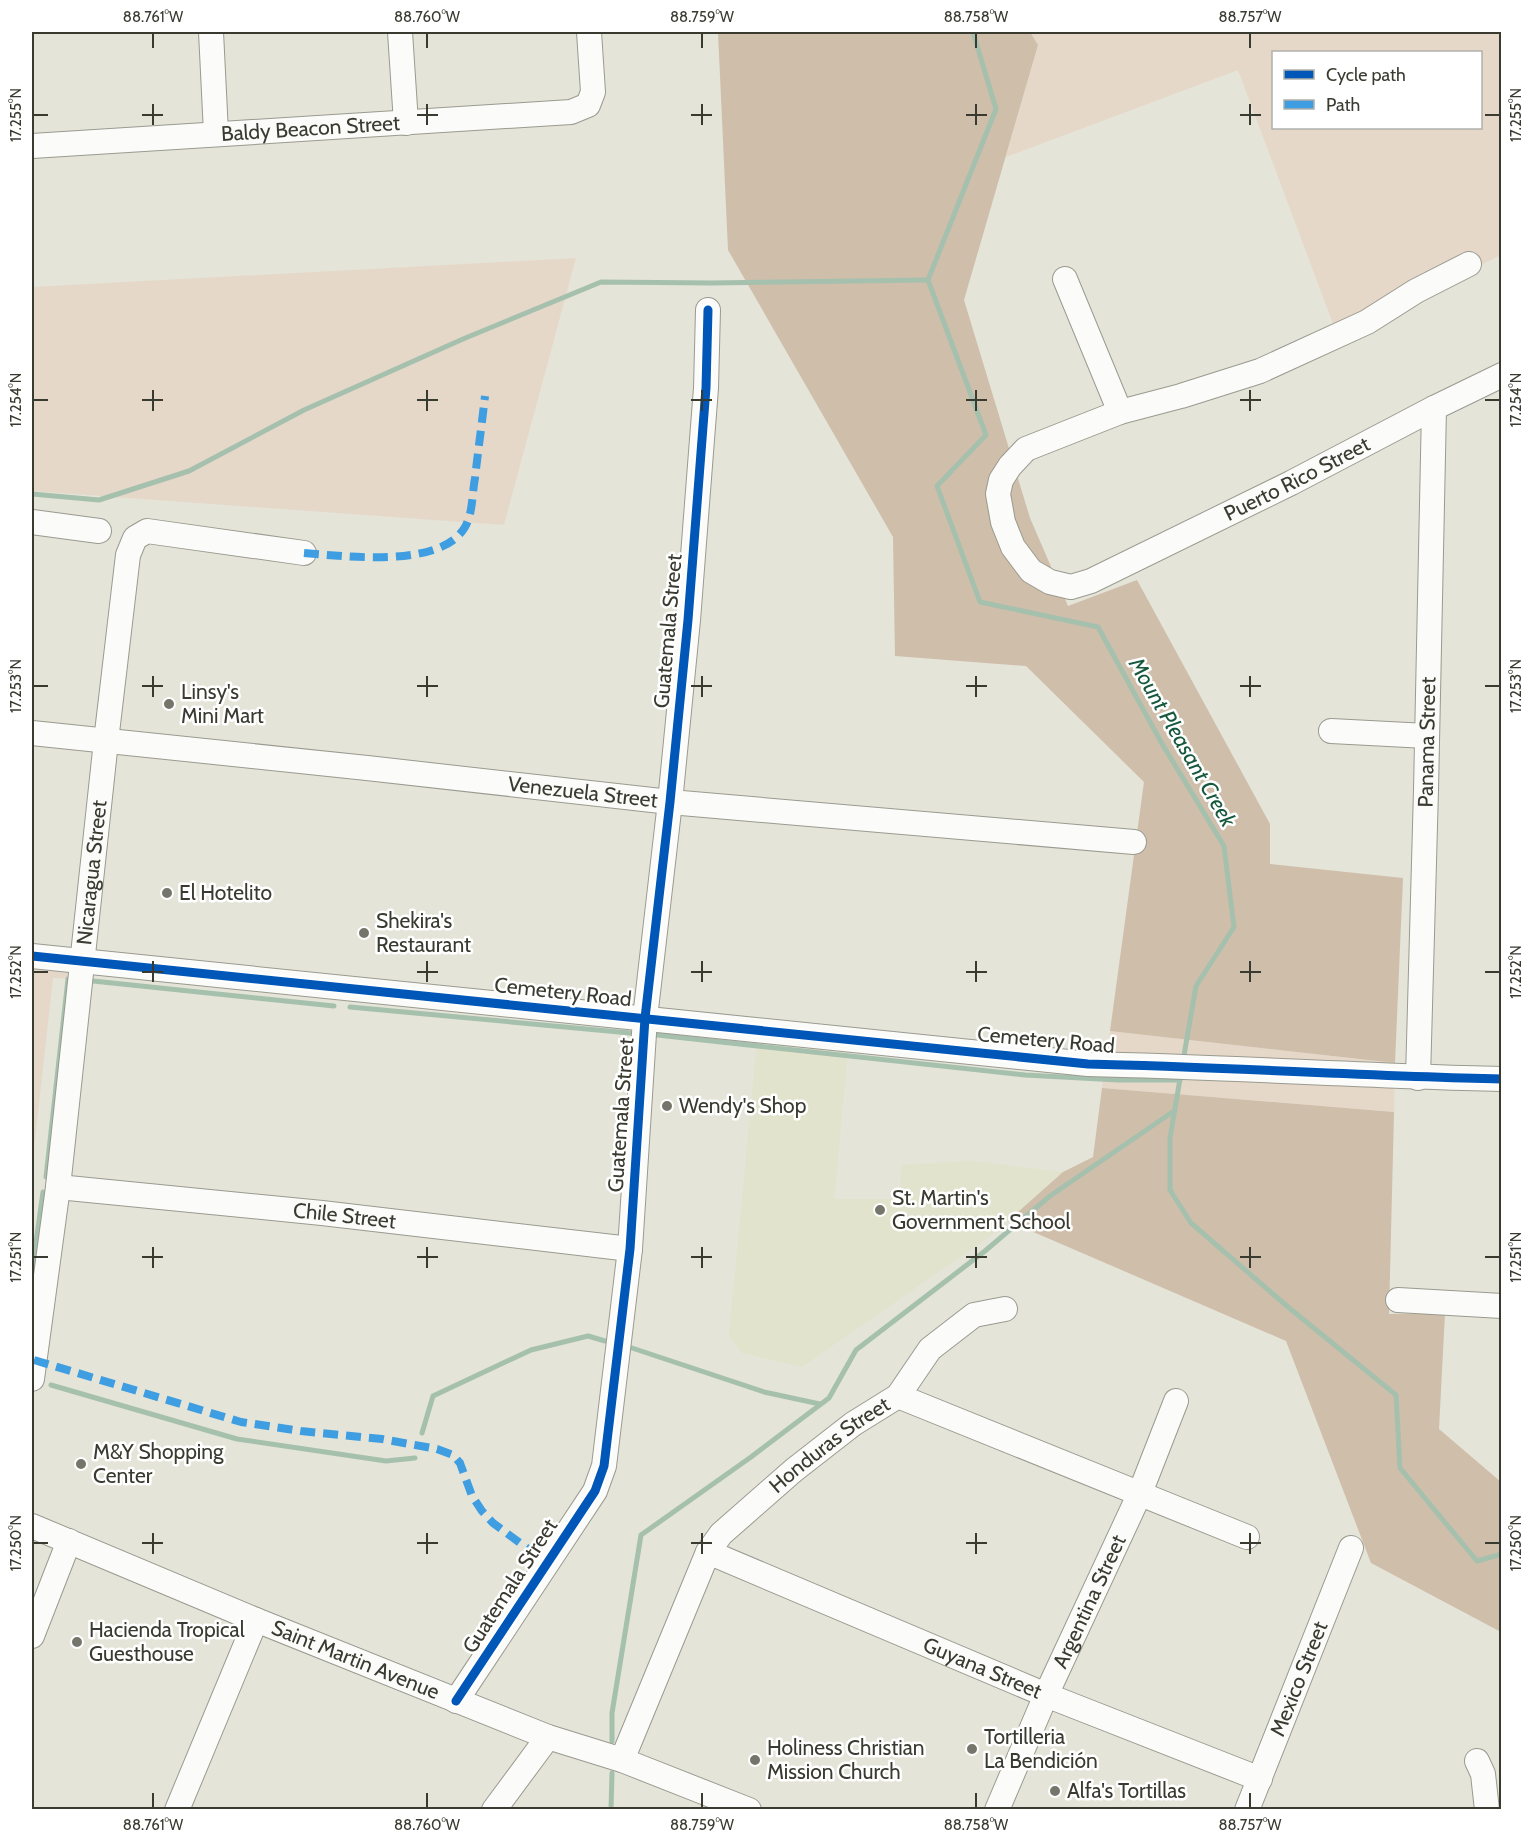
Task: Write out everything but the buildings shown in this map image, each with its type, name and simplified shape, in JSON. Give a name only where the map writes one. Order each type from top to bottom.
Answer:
[{"type":"street","points":[[210,32],[216,133]]},
{"type":"street","points":[[400,32],[406,123]]},
{"type":"street","name":"Baldy Beacon Street","points":[[32,146],[571,112],[588,105],[593,92],[589,32]]},
{"type":"street","name":"Puerto Rico Street","points":[[1469,264],[1416,291],[1367,322],[1260,371],[1120,412],[1026,449],[1001,480],[998,494],[1003,522],[1013,547],[1031,571],[1050,582],[1071,587],[1091,581],[1291,483],[1502,375]]},
{"type":"street","points":[[1065,279],[1120,412]]},
{"type":"street","name":"Guatemala Street","points":[[456,1701],[595,1491],[605,1455],[630,1249],[645,1018],[688,620],[706,388],[708,310]]},
{"type":"street","name":"Panama Street","points":[[1418,1077],[1434,408]]},
{"type":"street","points":[[32,522],[99,531]]},
{"type":"street","name":"Nicaragua Street","points":[[32,1379],[58,1188],[128,555],[135,538],[147,531],[304,553]]},
{"type":"street","points":[[1331,731],[1427,736]]},
{"type":"street","name":"Venezuela Street","points":[[32,734],[670,802],[1134,842]]},
{"type":"street","name":"Cemetery Road","points":[[32,956],[1088,1064],[1191,1066],[1418,1077]]},
{"type":"street","points":[[1418,1077],[1502,1079]]},
{"type":"street","name":"Chile Street","points":[[58,1188],[322,1213],[630,1249]]},
{"type":"street","points":[[1398,1300],[1502,1306]]},
{"type":"street","points":[[898,1396],[930,1349],[974,1315],[1005,1309]]},
{"type":"street","name":"Honduras Street","points":[[622,1760],[708,1552],[721,1534],[794,1470],[853,1424],[898,1396],[1247,1537]]},
{"type":"street","name":"Argentina Street","points":[[997,1809],[1046,1695],[1140,1492],[1176,1401]]},
{"type":"street","name":"Saint Martin Avenue","points":[[32,1526],[456,1701],[548,1737],[622,1760],[749,1809]]},
{"type":"street","points":[[32,1636],[69,1541]]},
{"type":"street","name":"Mexico Street","points":[[1247,1809],[1351,1548]]},
{"type":"street","name":"Guyana Street","points":[[708,1552],[1046,1695],[1260,1779]]},
{"type":"street","points":[[177,1809],[256,1620]]},
{"type":"street","points":[[494,1809],[548,1737]]},
{"type":"street","points":[[1477,1761],[1483,1774],[1487,1809]]},
{"type":"shaded area","points":[[718,32],[1030,32],[1038,45],[964,300],[1030,518],[1068,606],[1137,580],[1270,824],[1270,864],[1403,878],[1395,1063],[1110,1031],[1144,782],[1026,666],[895,656],[893,537],[728,250]]},
{"type":"shaded area","points":[[1030,32],[1501,32],[1501,255],[1338,337],[1238,70],[1006,157],[1038,45]]},
{"type":"shaded area","points":[[576,258],[504,525],[32,491],[32,287]]},
{"type":"shaded area","points":[[32,957],[79,962],[80,979],[53,978],[32,1166]]},
{"type":"shaded area","points":[[1110,1031],[1395,1063],[1394,1112],[1102,1088]]},
{"type":"shaded area","name":"St. Martin's Government School","points":[[757,1042],[848,1051],[834,1199],[900,1199],[901,1165],[972,1161],[1063,1172],[989,1237],[802,1367],[742,1353],[729,1336]]},
{"type":"shaded area","points":[[1102,1088],[1394,1112],[1389,1314],[1445,1313],[1439,1429],[1501,1482],[1501,1632],[1371,1563],[1286,1341],[1008,1221],[1063,1172],[1093,1157]]},
{"type":"waterway","name":"Mount Pleasant Creek","points":[[973,32],[996,109],[928,280],[986,435],[937,486],[980,602],[1098,627],[1161,742],[1224,846],[1234,927],[1196,986],[1183,1061]]},
{"type":"waterway","points":[[32,494],[99,500],[189,471],[304,410],[463,339],[601,282],[928,280]]},
{"type":"waterway","points":[[46,1177],[68,979]]},
{"type":"waterway","points":[[93,981],[334,1006]]},
{"type":"waterway","points":[[350,1007],[630,1033]]},
{"type":"waterway","points":[[657,1035],[1025,1075],[1118,1080],[1180,1080]]},
{"type":"waterway","name":"Mount Pleasant Creek","points":[[1181,1073],[1170,1138],[1170,1190],[1191,1223],[1288,1307],[1396,1395],[1400,1468],[1477,1561],[1502,1554]]},
{"type":"waterway","points":[[612,1741],[612,1713],[641,1535],[829,1398],[856,1350],[985,1251],[1050,1196],[1174,1111]]},
{"type":"waterway","points":[[32,1271],[43,1192]]},
{"type":"waterway","points":[[422,1433],[433,1396],[531,1350],[588,1336],[605,1341]]},
{"type":"waterway","points":[[632,1348],[764,1392],[820,1404]]},
{"type":"waterway","points":[[51,1385],[237,1439],[386,1461],[415,1458]]},
{"type":"waterway","points":[[611,1810],[612,1773]]},
{"type":"marked path","points":[[304,553],[391,557],[435,549],[453,540],[465,527],[471,510],[485,396]]},
{"type":"marked path","points":[[34,1360],[241,1422],[382,1439],[437,1449],[453,1455],[460,1463],[472,1496],[482,1511],[493,1523],[547,1563]]},
{"type":"cycle path","points":[[456,1701],[595,1491],[604,1466],[630,1249],[645,1018],[688,620],[706,388],[708,310]]},
{"type":"cycle path","points":[[32,956],[1088,1064],[1502,1079]]},
{"type":"place","name":"Linsy's Mini Mart","points":[[169,704]]},
{"type":"place","name":"El Hotelito","points":[[167,893]]},
{"type":"place","name":"Shekira's Restaurant","points":[[364,933]]},
{"type":"place","name":"Wendy's Shop","points":[[667,1106]]},
{"type":"place","name":"St. Martin's Government School","points":[[880,1210]]},
{"type":"place","name":"M&Y Shopping Center","points":[[81,1464]]},
{"type":"place","name":"Hacienda Tropical Guesthouse","points":[[77,1642]]},
{"type":"place","name":"Tortilleria La Bendición","points":[[972,1749]]},
{"type":"place","name":"Holiness Christian Mission Church","points":[[755,1760]]},
{"type":"place","name":"Alfa's Tortillas","points":[[1055,1791]]}]
